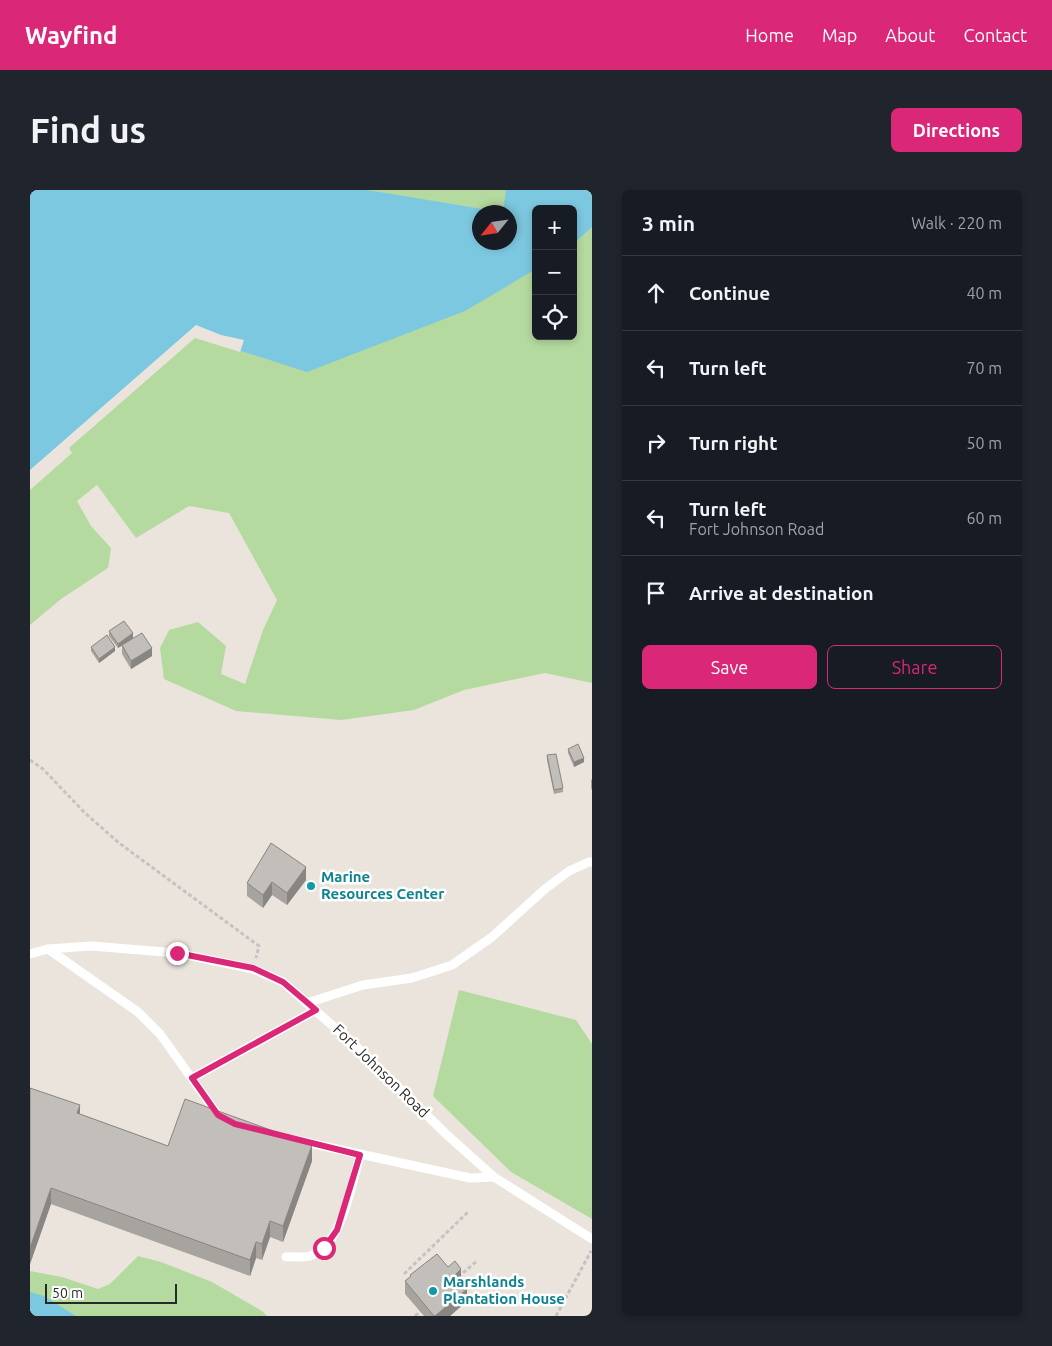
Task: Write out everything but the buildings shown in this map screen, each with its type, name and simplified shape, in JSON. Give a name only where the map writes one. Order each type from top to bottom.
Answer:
[{"type":"lane","points":[[307,1003],[363,985],[412,978],[452,965],[492,937],[545,889],[569,871],[592,862]]},
{"type":"lane","name":"Fort Johnson Road","points":[[30,954],[48,949],[91,946],[177,953],[253,968],[283,982],[359,1049],[446,1134],[494,1177],[592,1239]]},
{"type":"lane","points":[[48,949],[138,1012],[160,1034],[218,1115],[226,1119]]},
{"type":"lane","points":[[192,1078],[316,1010]]},
{"type":"lane","points":[[281,1136],[470,1178],[494,1177]]},
{"type":"lane","points":[[286,1256],[309,1256],[324,1248],[337,1230],[360,1155]]},
{"type":"path","points":[[30,760],[43,769],[85,813],[119,843],[259,946],[253,968]]},
{"type":"path","points":[[404,1274],[468,1212]]},
{"type":"path","points":[[556,1316],[592,1248]]},
{"type":"path","points":[[458,1278],[477,1261]]},
{"type":"path","points":[[415,1316],[420,1312]]},
{"type":"green space","points":[[355,190],[592,190],[592,683],[545,673],[464,690],[414,710],[341,720],[236,711],[164,679],[160,648],[169,630],[198,622],[226,646],[221,674],[245,684],[263,630],[277,600],[229,513],[189,506],[136,538],[97,485],[77,501],[91,526],[111,548],[108,568],[61,599],[30,625],[30,490],[72,453],[68,446]]},
{"type":"green space","points":[[459,990],[576,1020],[592,1044],[592,1219],[511,1172],[433,1096]]},
{"type":"green space","points":[[138,1256],[161,1262],[212,1282],[262,1311],[267,1316],[30,1316],[30,1271],[62,1277],[98,1289],[110,1284]]},
{"type":"water","points":[[30,190],[367,190],[472,207],[472,250],[517,250],[517,205],[504,205],[506,190],[592,190],[592,227],[577,240],[577,205],[532,205],[532,271],[465,311],[307,372],[194,336],[30,479]]},
{"type":"water","points":[[30,1292],[44,1296],[76,1316],[30,1316]]},
{"type":"pier","points":[[196,325],[221,335],[244,340],[240,352],[195,338],[30,482],[30,470]]},
{"type":"place","name":"Marine Resources Center","points":[[311,886]]},
{"type":"place","name":"Marshlands Plantation House","points":[[433,1291]]},
{"type":"route","points":[[177,953],[253,968],[283,982],[316,1010],[192,1078],[218,1115],[235,1124],[360,1155],[337,1230],[324,1248]]}]
